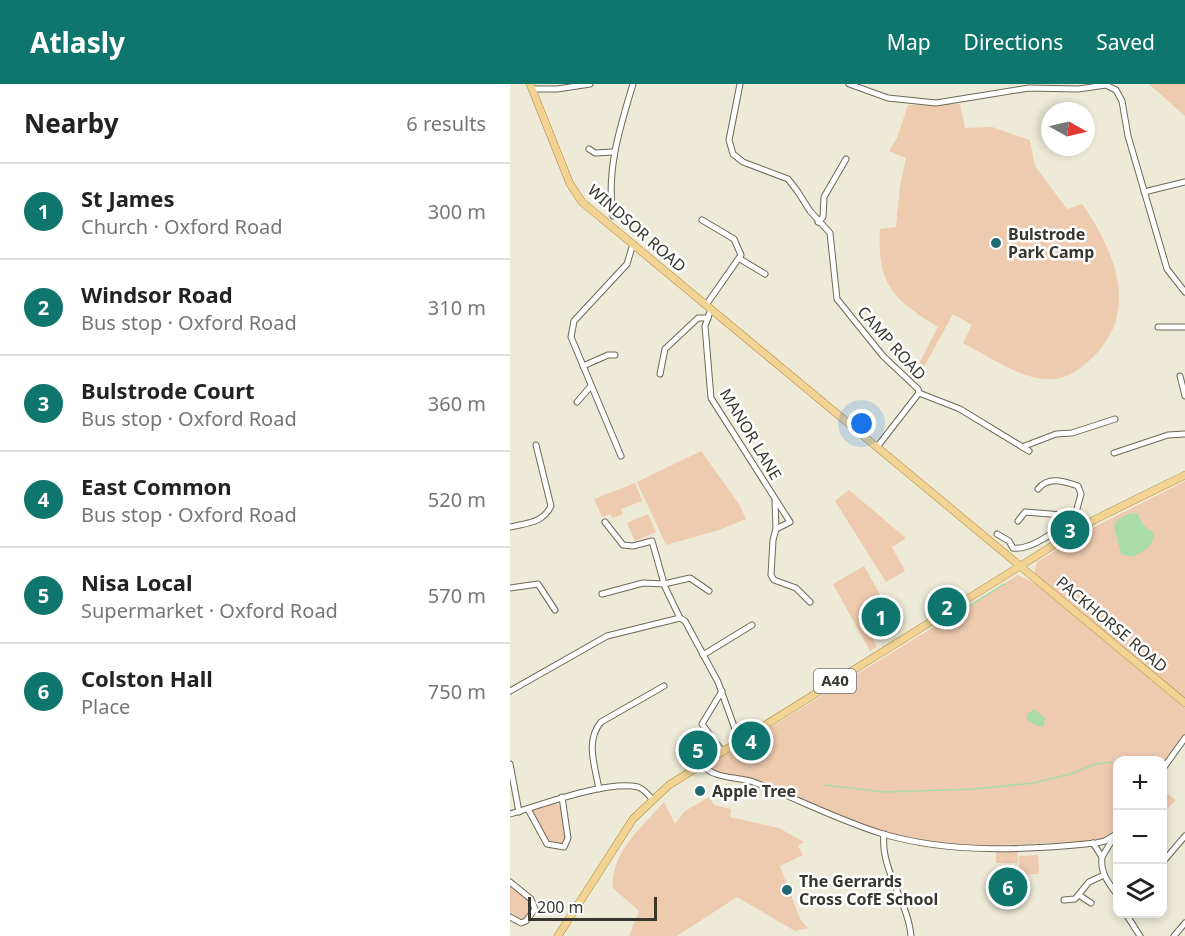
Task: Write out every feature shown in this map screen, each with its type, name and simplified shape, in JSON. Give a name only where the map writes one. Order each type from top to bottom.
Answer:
[{"type":"main road","name":"WINDSOR ROAD","points":[[531,86],[570,184],[582,202],[1020,567]]},
{"type":"main road","name":"A40","points":[[558,936],[621,838],[652,799],[739,740],[1082,527],[1185,475]]},
{"type":"main road","name":"PACKHORSE ROAD","points":[[1020,567],[1185,704]]},
{"type":"street","points":[[531,86],[590,84]]},
{"type":"street","points":[[613,216],[610,199],[613,152],[633,84]]},
{"type":"street","name":"CAMP ROAD","points":[[740,84],[729,140],[732,154],[743,162],[788,179],[818,222],[830,233],[837,299],[883,356],[915,384],[919,393],[877,447]]},
{"type":"street","points":[[849,84],[888,98],[936,103],[1015,89],[1078,89],[1106,85],[1116,90],[1122,101],[1128,136],[1167,269],[1185,292]]},
{"type":"street","points":[[589,149],[595,153],[613,152]]},
{"type":"street","points":[[818,222],[823,217],[825,197],[846,159]]},
{"type":"street","points":[[1144,192],[1185,182]]},
{"type":"street","points":[[702,220],[734,239],[739,247],[740,259],[765,274]]},
{"type":"street","points":[[621,456],[571,337],[574,321],[627,264],[633,244]]},
{"type":"street","name":"MANOR LANE","points":[[740,259],[709,307],[705,326],[705,348],[711,398],[790,522],[776,529]]},
{"type":"street","points":[[660,374],[665,349],[698,318],[708,318]]},
{"type":"street","points":[[1158,327],[1185,327]]},
{"type":"street","points":[[583,366],[608,355],[615,355]]},
{"type":"street","points":[[1180,376],[1185,396]]},
{"type":"street","points":[[577,402],[591,386]]},
{"type":"street","points":[[919,393],[960,409],[1029,452]]},
{"type":"street","points":[[1022,447],[1056,434],[1072,433],[1114,419]]},
{"type":"street","points":[[1114,453],[1167,435],[1185,434]]},
{"type":"street","points":[[510,527],[538,521],[547,515],[551,506],[536,445]]},
{"type":"street","points":[[997,534],[1009,541],[1013,548],[1023,547],[1055,532],[1073,516],[1081,494],[1078,486],[1053,481],[1044,483],[1038,489]]},
{"type":"street","name":"MANOR LANE","points":[[775,501],[776,529],[771,575],[774,580],[796,588],[810,602]]},
{"type":"street","points":[[1018,521],[1029,512],[1073,516],[1082,527]]},
{"type":"street","points":[[605,522],[623,545],[633,546],[652,541],[664,584],[680,618],[685,621],[722,691],[739,740]]},
{"type":"street","points":[[602,594],[643,583],[664,584],[690,578],[709,591]]},
{"type":"street","points":[[510,588],[538,584],[555,610]]},
{"type":"street","points":[[510,691],[607,636],[680,618]]},
{"type":"street","points":[[703,655],[752,625]]},
{"type":"street","points":[[599,789],[591,740],[594,730],[601,722],[664,686]]},
{"type":"street","points":[[698,730],[722,691]]},
{"type":"street","points":[[702,724],[722,751]]},
{"type":"street","points":[[1167,763],[1185,738]]},
{"type":"street","points":[[510,764],[519,812]]},
{"type":"street","points":[[702,764],[712,773],[753,782],[884,834],[958,848],[1093,843],[1113,836]]},
{"type":"street","points":[[510,814],[562,797],[599,789],[637,787],[652,799]]},
{"type":"street","points":[[528,808],[547,844],[552,847],[564,847],[568,838],[562,797]]},
{"type":"street","points":[[884,834],[885,854],[905,910],[911,936]]},
{"type":"street","points":[[1167,857],[1185,836]]},
{"type":"street","points":[[1113,840],[1102,858],[1101,868],[1113,888]]},
{"type":"street","points":[[1093,843],[1102,858]]},
{"type":"street","points":[[1064,900],[1075,899],[1089,882],[1104,875]]},
{"type":"street","points":[[510,882],[531,899],[535,909],[526,921],[521,923],[510,917]]},
{"type":"street","points":[[1079,895],[1090,903]]},
{"type":"street","points":[[1129,918],[1140,936]]},
{"type":"street","points":[[1173,936],[1185,923]]},
{"type":"shaded area","points":[[1149,84],[1185,84],[1185,116]]},
{"type":"shaded area","points":[[960,104],[965,128],[992,127],[1030,140],[1035,166],[1067,209],[1082,204],[1104,240],[1117,280],[1119,300],[1116,320],[1108,338],[1094,356],[1069,375],[1057,379],[1040,378],[1028,376],[1006,366],[963,343],[972,325],[953,314],[918,378],[913,375],[938,327],[899,298],[885,277],[881,264],[880,229],[896,227],[900,186],[906,158],[889,151],[897,138],[908,105]]},
{"type":"shaded area","points":[[701,451],[739,504],[746,519],[719,530],[666,545],[637,482]]},
{"type":"shaded area","points":[[1185,481],[1185,700],[1034,574],[1037,562],[1096,526]],"holes":[[[1138,514],[1144,526],[1121,554]]]},
{"type":"shaded area","points":[[635,483],[642,501],[621,509],[623,514],[613,518],[610,514],[602,517],[594,499]]},
{"type":"shaded area","points":[[849,490],[906,538],[892,547],[905,571],[886,582],[835,501]]},
{"type":"shaded area","points":[[1130,513],[1138,514],[1144,526],[1154,533],[1150,546],[1131,557],[1121,554],[1114,526],[1117,520]]},
{"type":"shaded area","points":[[648,514],[656,532],[635,541],[627,523]]},
{"type":"shaded area","points":[[864,566],[886,605],[863,618],[877,647],[870,651],[833,584]]},
{"type":"shaded area","points":[[1018,575],[1038,585],[1185,708],[1185,734],[1167,760],[1167,756],[1113,756],[1113,833],[1093,841],[964,845],[903,837],[883,832],[758,782],[715,772],[711,768],[714,762]]},
{"type":"shaded area","points":[[1034,709],[1045,718],[1044,726],[1040,727],[1027,720],[1027,714]]},
{"type":"shaded area","points":[[1167,794],[1176,800],[1167,809]]},
{"type":"shaded area","points":[[709,797],[714,805],[731,809],[730,817],[779,828],[804,842],[798,846],[803,855],[780,866],[800,919],[808,928],[795,931],[737,897],[677,936],[629,936],[639,911],[613,888],[613,875],[622,852],[664,802],[675,824],[685,811]]},
{"type":"shaded area","points":[[555,803],[561,807],[567,839],[565,844],[553,846],[546,839],[531,814],[534,809]]},
{"type":"shaded area","points":[[996,850],[1017,850],[1018,863],[996,863]]},
{"type":"shaded area","points":[[1038,855],[1039,874],[1019,875],[1019,856]]},
{"type":"shaded area","points":[[510,885],[532,904],[533,910],[524,922],[510,915]]},
{"type":"waterway","points":[[966,608],[1004,584]]},
{"type":"waterway","points":[[885,792],[975,789],[1034,783],[1070,774],[1096,764],[1112,762]]},
{"type":"waterway","points":[[824,785],[885,792]]},
{"type":"place","name":"Bulstrode Park Camp","points":[[996,243]]},
{"type":"place","name":"Bulstrode Court","points":[[1070,530]]},
{"type":"place","name":"Windsor Road","points":[[947,607]]},
{"type":"place","name":"St James","points":[[881,617]]},
{"type":"place","name":"East Common","points":[[751,741]]},
{"type":"place","name":"Nisa Local","points":[[698,750]]},
{"type":"place","name":"Apple Tree","points":[[700,791]]},
{"type":"place","name":"Colston Hall","points":[[1008,887]]},
{"type":"place","name":"The Gerrards Cross CofE School","points":[[787,890]]}]
